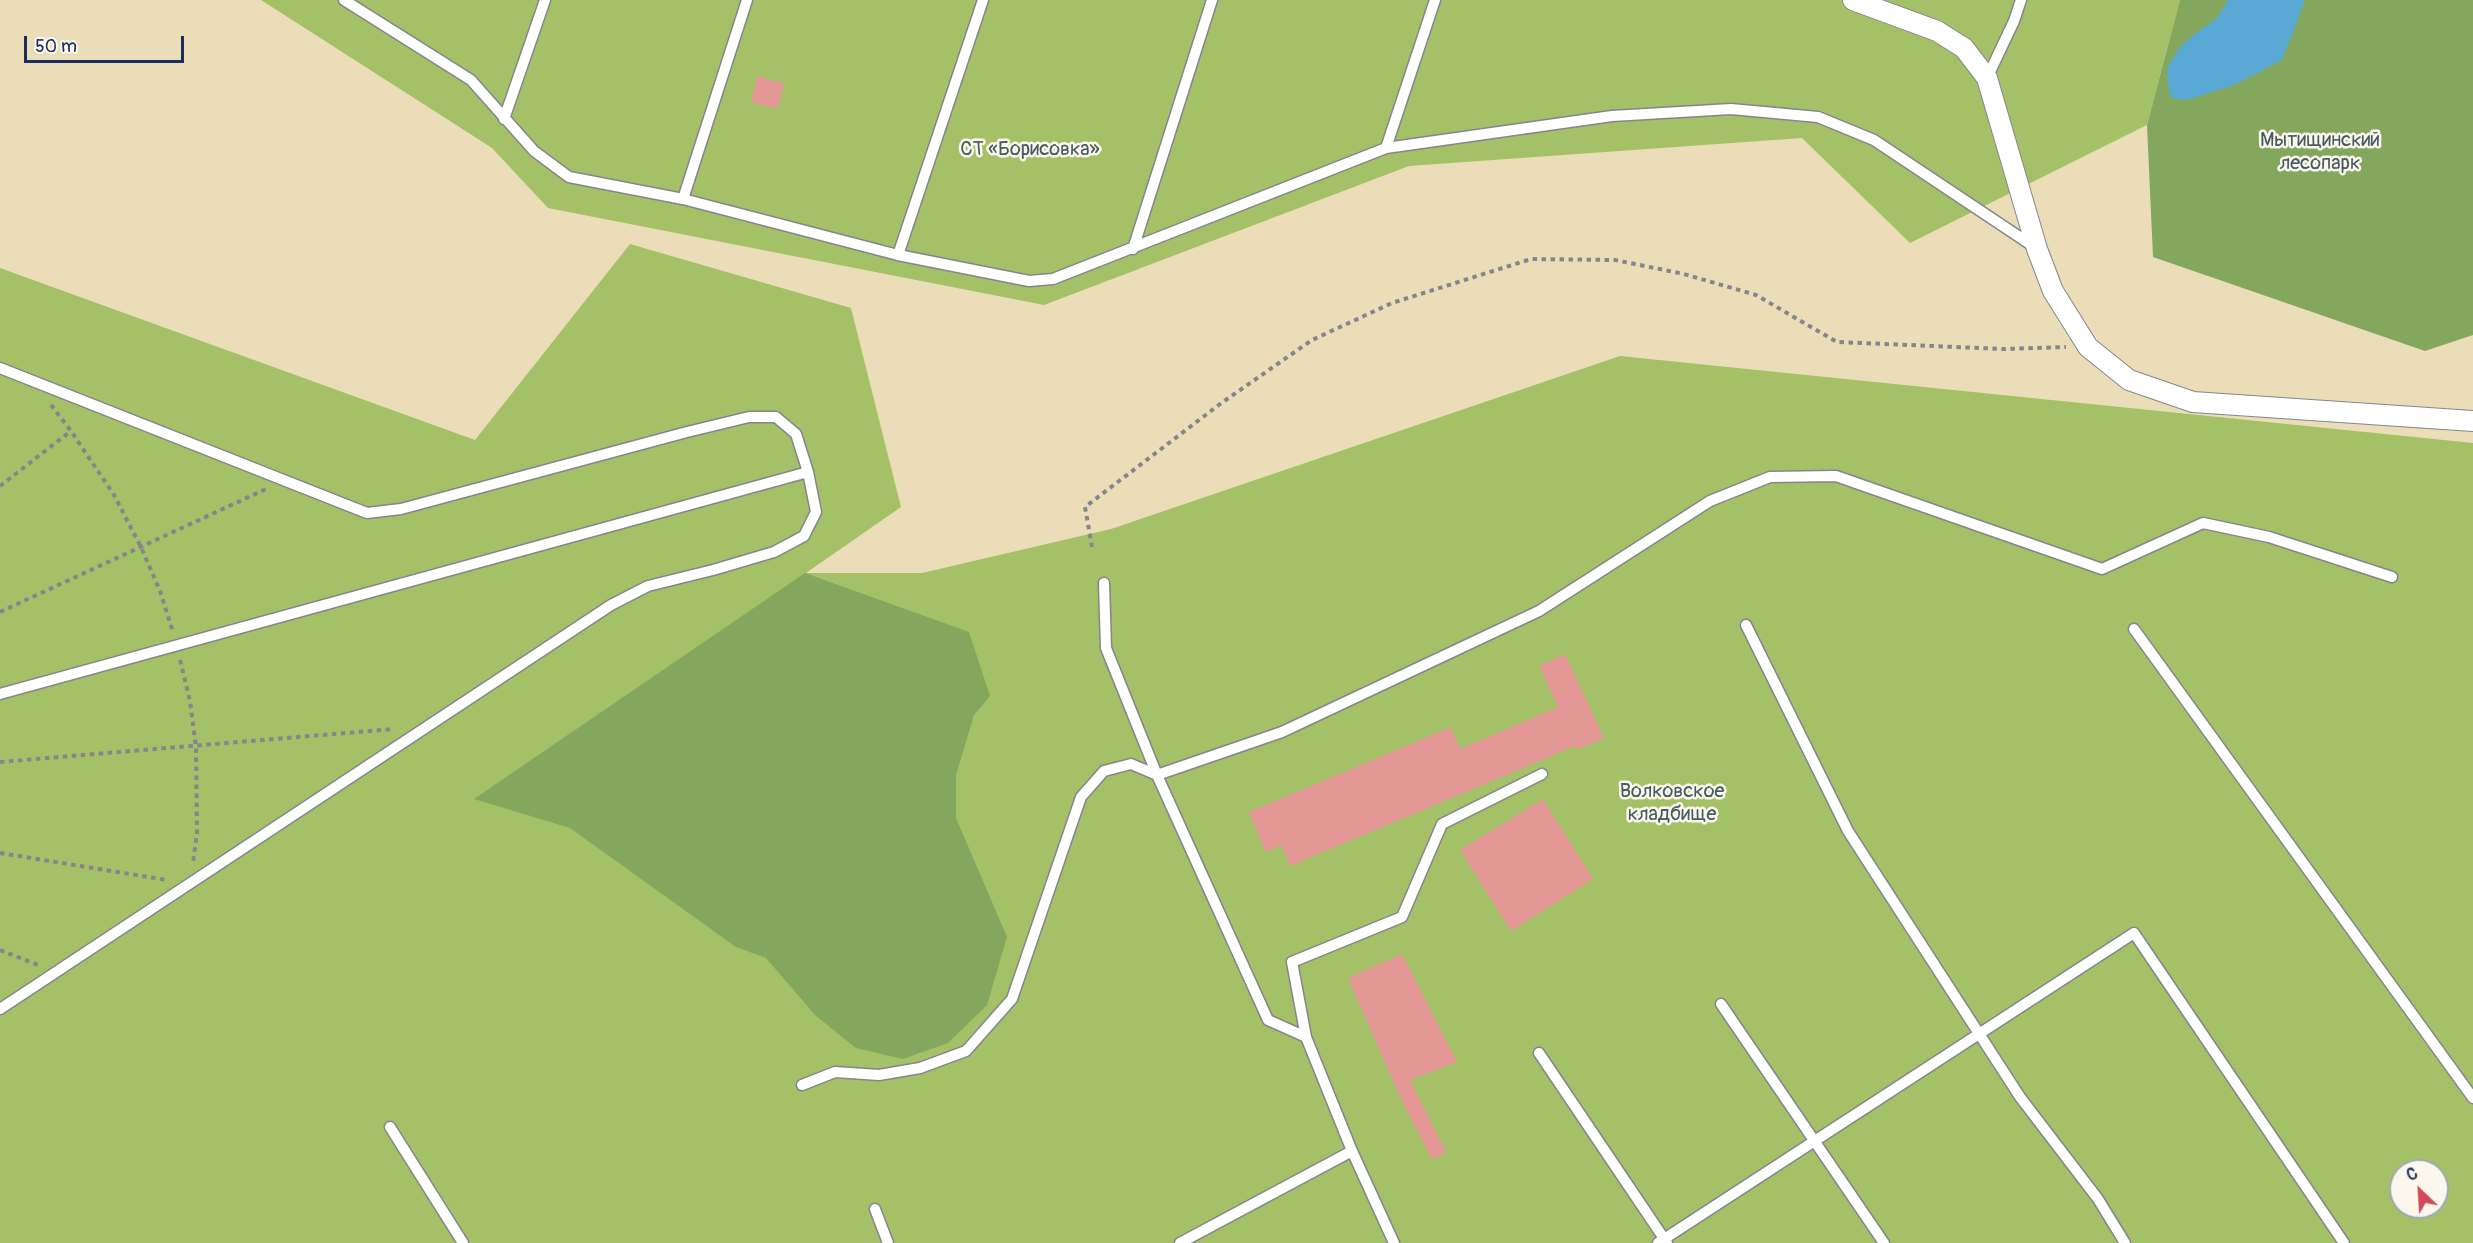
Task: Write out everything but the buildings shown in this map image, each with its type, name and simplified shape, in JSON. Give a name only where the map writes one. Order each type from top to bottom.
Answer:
[{"type":"street","points":[[1853,0],[1873,4],[1937,31],[1964,48],[1987,78],[2037,249],[2053,291],[2088,347],[2129,380],[2193,402],[2473,421]]},
{"type":"lane","points":[[344,0],[471,80],[534,151],[569,177],[683,199],[898,255],[1029,281],[1053,279],[1386,148],[1612,116],[1731,109],[1818,117],[1874,140],[2037,249]]},
{"type":"lane","points":[[504,119],[545,0]]},
{"type":"lane","points":[[683,199],[747,0]]},
{"type":"lane","points":[[898,255],[983,0]]},
{"type":"lane","points":[[1133,249],[1212,0]]},
{"type":"lane","points":[[1386,148],[1435,0]]},
{"type":"lane","points":[[1987,78],[2014,21],[2021,0]]},
{"type":"lane","points":[[0,368],[367,513],[401,509],[749,417],[776,417],[796,434],[808,472],[816,512],[804,536],[774,552],[648,586],[611,605],[0,1010]]},
{"type":"lane","points":[[0,694],[808,472]]},
{"type":"lane","points":[[802,1085],[836,1072],[879,1075],[920,1068],[966,1051],[1012,999],[1081,797],[1104,771],[1131,764],[1157,775],[1282,732],[1539,611],[1710,501],[1770,477],[1836,476],[2102,569],[2203,523],[2269,537],[2392,577]]},
{"type":"lane","points":[[1104,583],[1106,648],[1157,775],[1268,1020],[1306,1037]]},
{"type":"lane","points":[[1746,626],[1848,831],[2020,1097],[2098,1198],[2125,1243]]},
{"type":"lane","points":[[2134,629],[2473,1098]]},
{"type":"lane","points":[[1394,1243],[1352,1151],[1306,1037],[1293,962],[1402,917],[1442,824],[1542,774]]},
{"type":"lane","points":[[1539,1053],[1663,1242],[2133,933],[2344,1243]]},
{"type":"lane","points":[[1721,1004],[1884,1243]]},
{"type":"lane","points":[[390,1127],[464,1243]]},
{"type":"lane","points":[[1180,1243],[1352,1151]]},
{"type":"lane","points":[[875,1209],[888,1243]]},
{"type":"path","points":[[1092,547],[1085,507],[1220,404],[1312,340],[1392,303],[1531,259],[1615,260],[1684,273],[1756,295],[1837,342],[2004,349],[2088,347]]},
{"type":"path","points":[[0,854],[190,883],[197,833],[196,747],[190,702],[177,646],[160,591],[141,547],[114,495],[71,431],[32,381]]},
{"type":"path","points":[[0,486],[71,431]]},
{"type":"path","points":[[0,612],[286,480]]},
{"type":"path","points":[[0,762],[429,726]]},
{"type":"path","points":[[0,950],[57,972]]},
{"type":"green space","name":"СТ «Борисовка»","points":[[261,0],[2180,0],[2147,125],[1910,243],[1802,138],[1409,166],[1044,305],[548,208],[492,148]]},
{"type":"green space","name":"Мытищинский лесопарк","points":[[2180,0],[2473,0],[2473,335],[2425,351],[2153,257],[2147,125]]},
{"type":"green space","name":"Волковское кладбище","points":[[630,244],[851,308],[901,507],[806,573],[922,573],[1111,529],[1620,356],[2473,443],[2473,1243],[0,1243],[0,268],[475,440]]},
{"type":"green space","points":[[805,573],[969,632],[990,696],[974,715],[956,775],[956,818],[1007,937],[987,1005],[948,1043],[903,1059],[856,1048],[816,1016],[766,958],[736,947],[570,828],[474,799]]},
{"type":"water","points":[[2228,0],[2305,0],[2282,60],[2234,85],[2187,100],[2171,98],[2167,68],[2180,47],[2217,18]]}]
